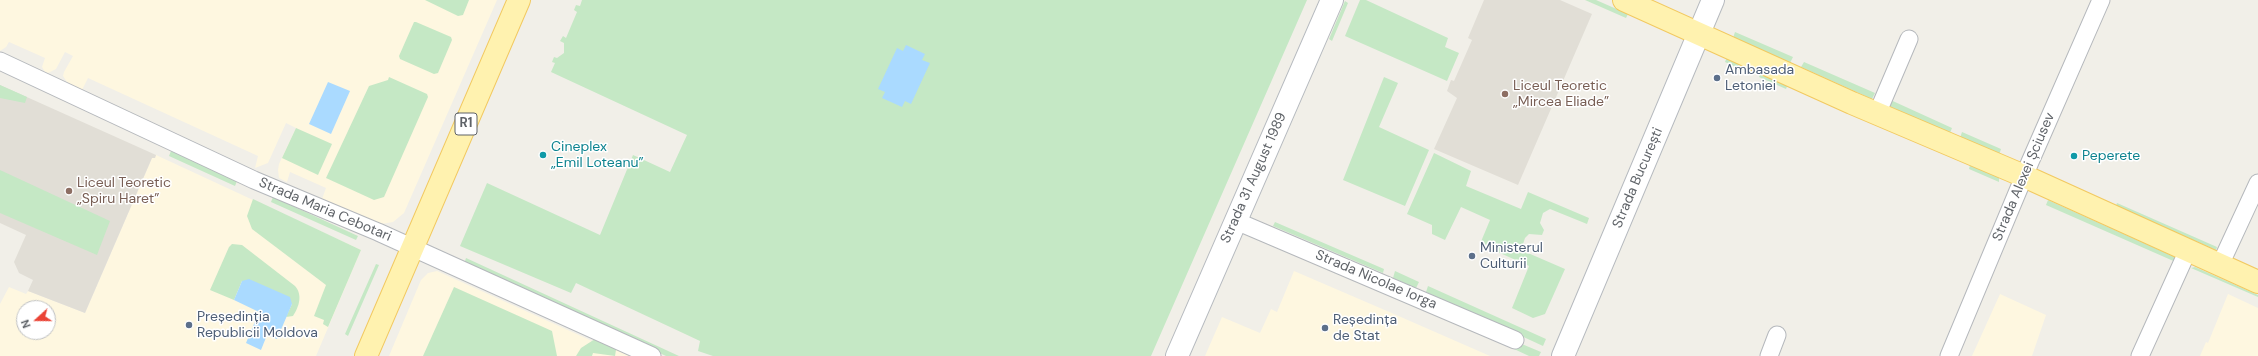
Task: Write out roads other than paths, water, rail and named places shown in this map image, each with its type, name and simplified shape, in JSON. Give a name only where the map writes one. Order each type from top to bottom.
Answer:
[{"type":"main road","name":"R1","points":[[366,356],[519,0]]},
{"type":"main road","points":[[1624,0],[1699,32],[1877,114],[2024,176],[2258,282]]},
{"type":"street","name":"Strada 31 August 1989","points":[[1177,356],[1332,0]]},
{"type":"street","name":"Strada București","points":[[1563,356],[1713,0]]},
{"type":"street","name":"Strada Alexei Șciusev","points":[[1949,356],[2024,176],[2101,0]]},
{"type":"street","points":[[1877,114],[1909,39]]},
{"type":"street","name":"Strada Maria Cebotari","points":[[0,60],[254,180],[413,248],[652,356]]},
{"type":"street","points":[[2220,265],[2258,182]]},
{"type":"street","name":"Strada Nicolae Iorga","points":[[1236,221],[1515,340]]},
{"type":"street","points":[[2140,356],[2188,250]]},
{"type":"street","points":[[1769,356],[1777,335]]},
{"type":"water","points":[[906,45],[925,54],[922,60],[930,63],[911,104],[905,101],[902,107],[882,98],[885,92],[878,89],[897,48],[903,51]]},
{"type":"water","points":[[328,82],[350,91],[331,134],[309,124]]},
{"type":"water","points":[[249,279],[290,297],[292,304],[277,339],[267,335],[261,350],[246,343],[259,312],[234,300],[242,281]]},
{"type":"place","name":"Ambasada Letoniei","points":[[1717,78]]},
{"type":"place","name":"Liceul Teoretic „Mircea Eliade”","points":[[1505,94]]},
{"type":"place","name":"Cineplex „Emil Loteanu”","points":[[543,155]]},
{"type":"place","name":"Peperete","points":[[2074,156]]},
{"type":"place","name":"Liceul Teoretic „Spiru Haret”","points":[[69,191]]},
{"type":"place","name":"Ministerul Culturii","points":[[1472,256]]},
{"type":"place","name":"Președinția Republicii Moldova","points":[[189,325]]},
{"type":"place","name":"Reședința de Stat","points":[[1325,328]]}]
